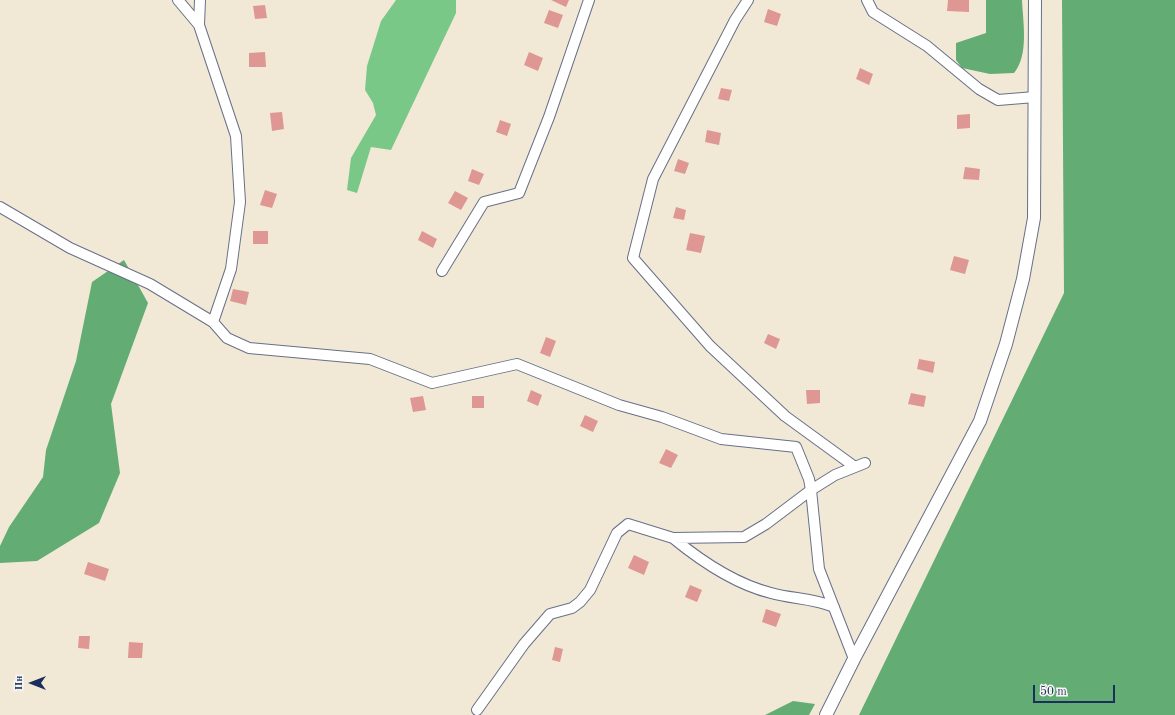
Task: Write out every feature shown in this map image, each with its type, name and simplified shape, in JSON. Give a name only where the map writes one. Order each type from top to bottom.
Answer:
[{"type":"street","points":[[178,0],[199,25]]},
{"type":"street","points":[[200,0],[199,25],[236,136],[240,202],[231,269],[213,322]]},
{"type":"street","points":[[442,271],[484,202],[519,193],[549,117],[589,0]]},
{"type":"street","points":[[748,0],[735,20],[653,180],[633,258],[676,309],[716,352],[785,416],[855,467]]},
{"type":"street","points":[[867,0],[873,12],[927,46],[979,89],[998,100],[1035,97]]},
{"type":"street","points":[[826,715],[980,421],[1006,344],[1023,278],[1034,218],[1035,0]]},
{"type":"street","points":[[0,207],[70,248],[150,284],[213,322],[227,338],[249,348],[370,359],[432,382],[517,364],[619,405],[662,417],[721,439],[796,447],[809,479],[819,568],[854,659]]},
{"type":"street","points":[[477,710],[524,644],[550,614],[572,608],[580,602],[590,590],[617,533],[628,524],[673,538],[744,536],[766,524],[811,490],[835,476],[865,463]]},
{"type":"street","points":[[673,538],[694,555],[748,585],[768,593],[785,597],[808,598],[834,607]]},
{"type":"green space","points":[[396,0],[456,0],[456,13],[391,150],[371,147],[357,193],[347,190],[351,158],[376,115],[373,103],[365,90],[367,66],[381,21]]},
{"type":"green space","points":[[986,0],[1022,0],[1024,28],[1023,48],[1019,66],[1014,73],[990,74],[962,68],[956,60],[956,43],[986,33]]},
{"type":"green space","points":[[1062,0],[1175,0],[1175,715],[859,715],[1064,293]]},
{"type":"green space","points":[[124,260],[148,303],[111,404],[120,473],[99,523],[37,561],[0,563],[0,546],[9,527],[43,477],[46,450],[76,361],[92,282]]},
{"type":"green space","points":[[793,701],[815,704],[809,715],[765,715]]},
{"type":"building","points":[[551,0],[569,0],[566,7]]},
{"type":"building","points":[[948,0],[969,0],[969,12],[947,11]]},
{"type":"building","points":[[265,5],[267,18],[255,19],[253,6]]},
{"type":"building","points":[[768,9],[781,14],[777,26],[764,22]]},
{"type":"building","points":[[549,10],[563,15],[558,28],[544,23]]},
{"type":"building","points":[[265,52],[266,67],[249,67],[249,53]]},
{"type":"building","points":[[529,52],[543,58],[538,71],[524,65]]},
{"type":"building","points":[[860,68],[873,74],[869,85],[856,79]]},
{"type":"building","points":[[721,88],[732,90],[729,101],[718,99]]},
{"type":"building","points":[[282,112],[284,129],[272,131],[270,113]]},
{"type":"building","points":[[970,114],[970,128],[957,129],[957,115]]},
{"type":"building","points":[[500,120],[511,124],[507,136],[496,132]]},
{"type":"building","points":[[707,130],[721,133],[719,145],[705,142]]},
{"type":"building","points":[[678,159],[689,163],[685,174],[674,171]]},
{"type":"building","points":[[965,167],[980,169],[979,180],[963,179]]},
{"type":"building","points":[[472,169],[484,174],[479,185],[468,181]]},
{"type":"building","points":[[265,190],[277,194],[272,208],[260,205]]},
{"type":"building","points":[[455,191],[468,198],[461,210],[448,203]]},
{"type":"building","points":[[676,207],[686,210],[684,220],[673,218]]},
{"type":"building","points":[[253,231],[268,231],[268,244],[253,244]]},
{"type":"building","points":[[422,231],[437,239],[433,248],[418,240]]},
{"type":"building","points":[[690,233],[705,236],[701,253],[686,250]]},
{"type":"building","points":[[954,256],[969,260],[965,274],[950,270]]},
{"type":"building","points":[[233,289],[249,292],[246,305],[230,301]]},
{"type":"building","points":[[768,334],[780,339],[776,349],[764,343]]},
{"type":"building","points":[[546,337],[556,341],[550,357],[540,353]]},
{"type":"building","points":[[919,359],[935,362],[933,373],[917,369]]},
{"type":"building","points":[[531,390],[542,395],[538,406],[527,401]]},
{"type":"building","points":[[806,390],[820,390],[820,403],[807,404]]},
{"type":"building","points":[[911,393],[926,396],[924,407],[908,404]]},
{"type":"building","points":[[423,396],[426,410],[413,412],[410,398]]},
{"type":"building","points":[[472,396],[484,396],[484,408],[472,408]]},
{"type":"building","points":[[585,415],[598,421],[593,432],[580,426]]},
{"type":"building","points":[[666,449],[678,455],[671,468],[659,463]]},
{"type":"building","points":[[634,555],[649,562],[644,575],[628,568]]},
{"type":"building","points":[[88,562],[109,569],[105,581],[84,574]]},
{"type":"building","points":[[690,585],[702,590],[697,602],[685,597]]},
{"type":"building","points":[[766,609],[781,614],[776,627],[762,622]]},
{"type":"building","points":[[79,636],[90,636],[89,649],[78,648]]},
{"type":"building","points":[[129,642],[143,643],[142,658],[128,658]]},
{"type":"building","points":[[555,647],[563,649],[560,662],[552,660]]}]
